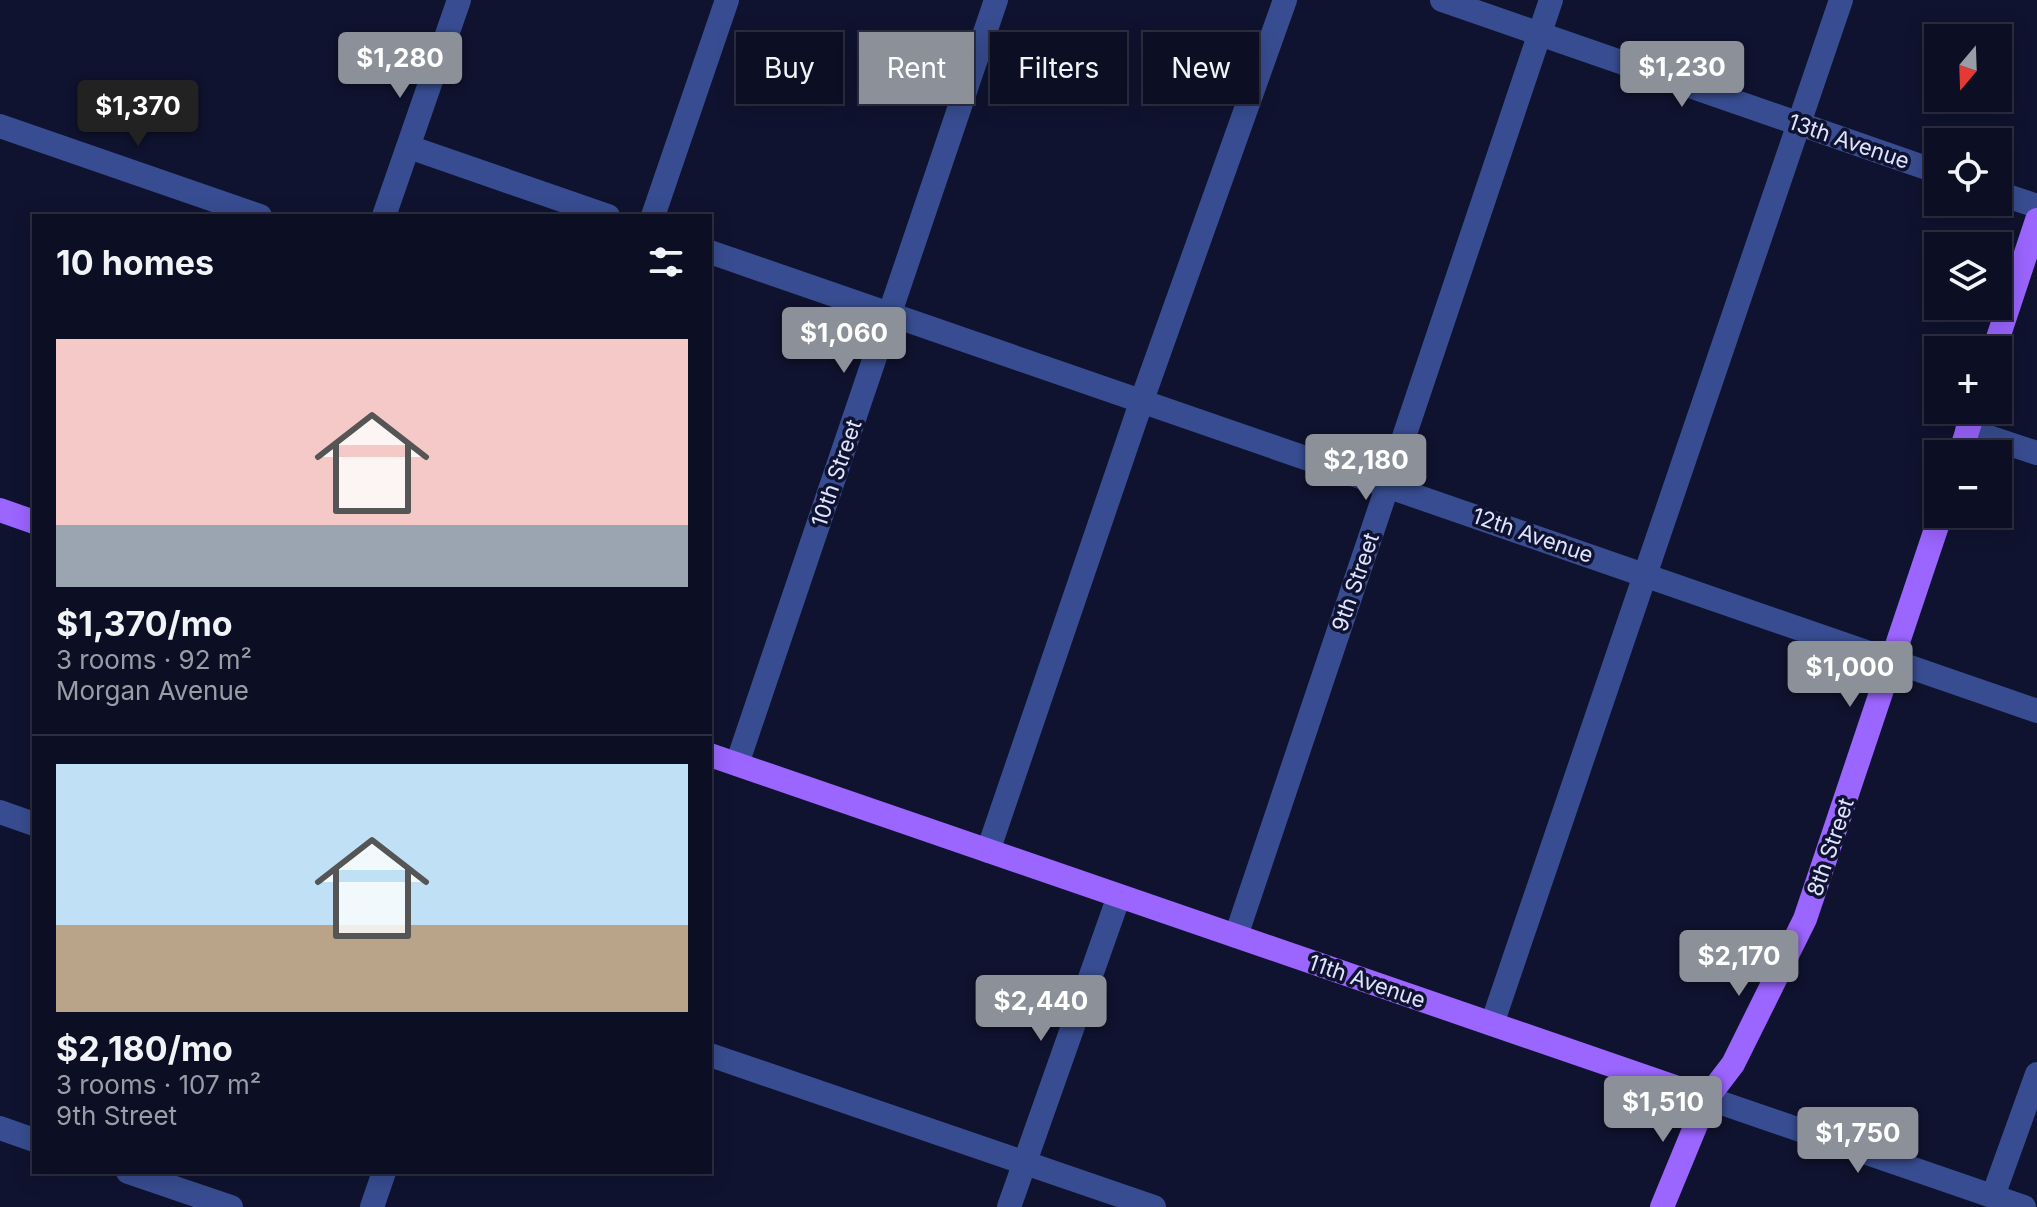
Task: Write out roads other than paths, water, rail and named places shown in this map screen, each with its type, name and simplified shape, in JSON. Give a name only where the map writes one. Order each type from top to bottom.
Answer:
[{"type":"main road","points":[[1999,336],[2037,220]]},
{"type":"main road","points":[[0,510],[32,521]]},
{"type":"main road","name":"8th Street","points":[[1662,1207],[1707,1098],[1733,1064],[1805,919],[1936,528]]},
{"type":"main road","name":"11th Avenue","points":[[712,756],[1707,1098]]},
{"type":"street","points":[[385,214],[459,0]]},
{"type":"street","points":[[654,214],[727,0]]},
{"type":"street","name":"10th Street","points":[[737,764],[996,0]]},
{"type":"street","points":[[988,851],[1142,400],[1285,0]]},
{"type":"street","name":"13th Avenue","points":[[1442,0],[1924,167]]},
{"type":"street","name":"9th Street","points":[[1236,936],[1551,0]]},
{"type":"street","points":[[1492,1024],[1648,575],[1841,0]]},
{"type":"street","points":[[0,126],[254,214]]},
{"type":"street","points":[[409,147],[602,214]]},
{"type":"street","points":[[2012,198],[2037,206]]},
{"type":"street","name":"12th Avenue","points":[[712,253],[1387,483],[2037,711]]},
{"type":"street","points":[[1979,424],[2037,453]]},
{"type":"street","points":[[0,812],[32,823]]},
{"type":"street","points":[[1009,1207],[1119,896]]},
{"type":"street","points":[[712,1056],[1154,1207]]},
{"type":"street","points":[[1993,1196],[2037,1074]]},
{"type":"street","name":"11th Avenue","points":[[1707,1098],[2024,1207]]},
{"type":"street","points":[[0,1128],[32,1139]]},
{"type":"street","points":[[134,1174],[231,1207]]},
{"type":"street","points":[[372,1207],[383,1174]]}]
